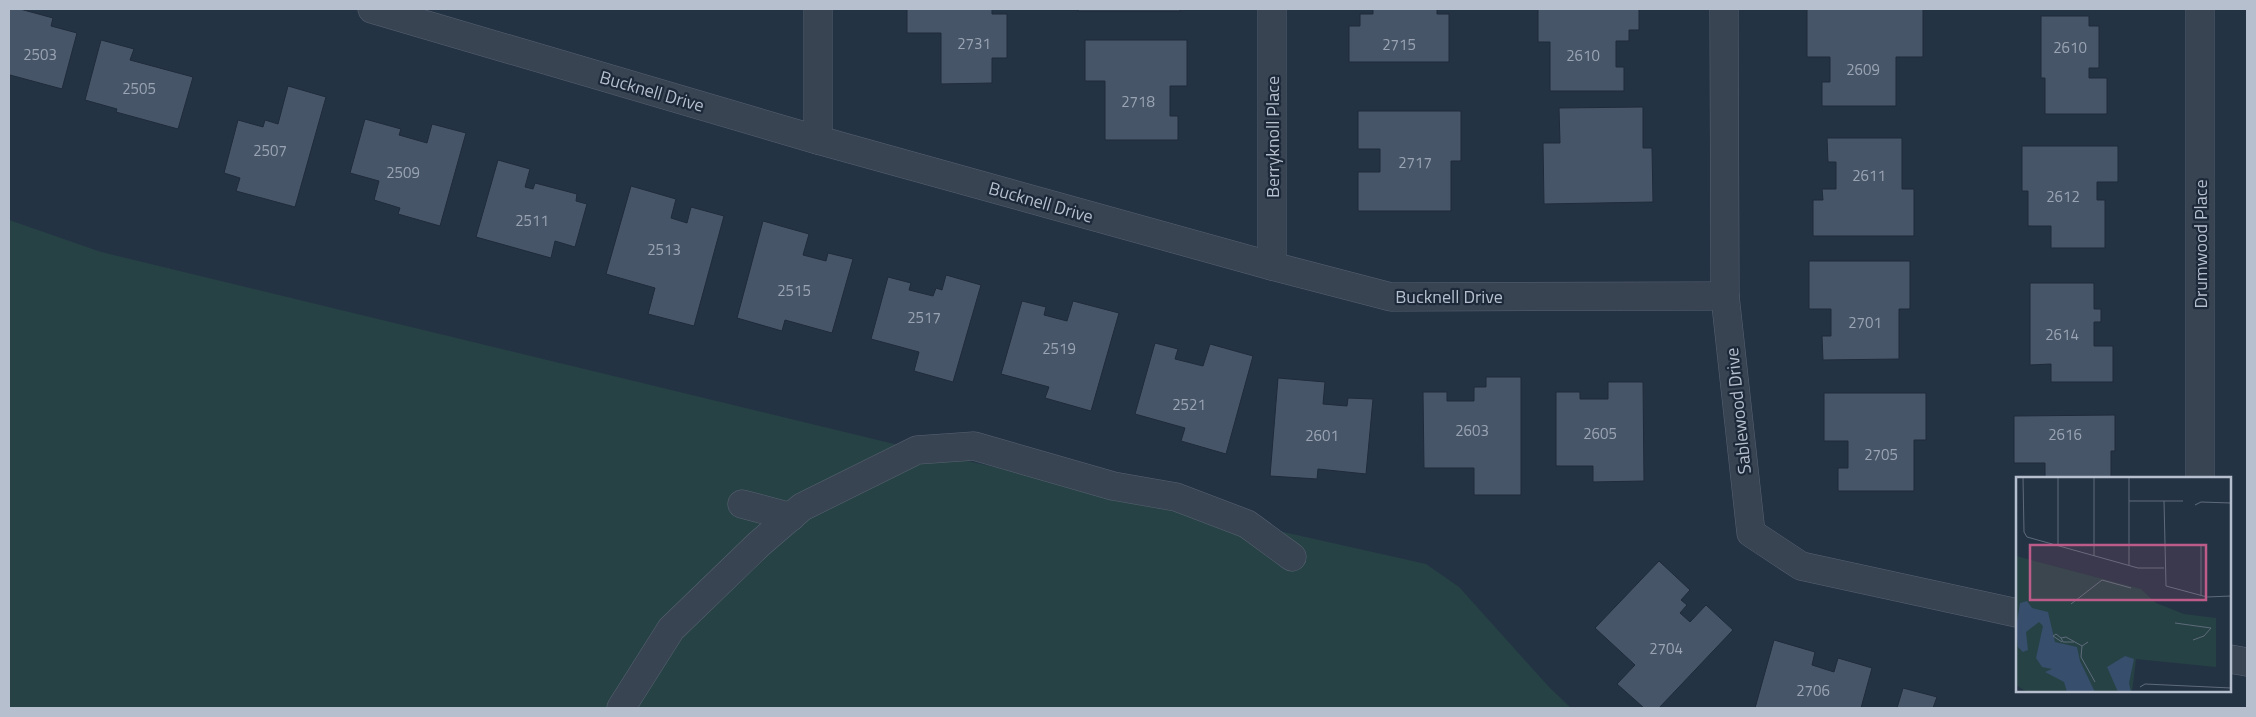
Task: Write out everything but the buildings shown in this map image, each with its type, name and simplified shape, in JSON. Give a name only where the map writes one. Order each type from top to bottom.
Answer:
[{"type":"street","name":"Bucknell Drive","points":[[372,9],[818,140],[1272,266],[1391,297],[1725,296]]},
{"type":"street","points":[[818,9],[818,140]]},
{"type":"street","name":"Berryknoll Place","points":[[1272,9],[1272,266]]},
{"type":"street","name":"Sablewood Drive","points":[[1724,9],[1725,296],[1751,533],[1801,566],[2016,613]]},
{"type":"street","name":"Drumwood Place","points":[[2200,9],[2200,477]]},
{"type":"street","points":[[621,708],[671,629],[802,507],[917,450],[974,446],[1113,486],[1176,497],[1247,524],[1292,557]]},
{"type":"street","points":[[742,504],[791,517]]},
{"type":"street","points":[[2231,659],[2247,662]]},
{"type":"green space","points":[[9,220],[101,252],[923,451],[1426,564],[1459,587],[1549,687],[1571,708],[9,708]]}]
